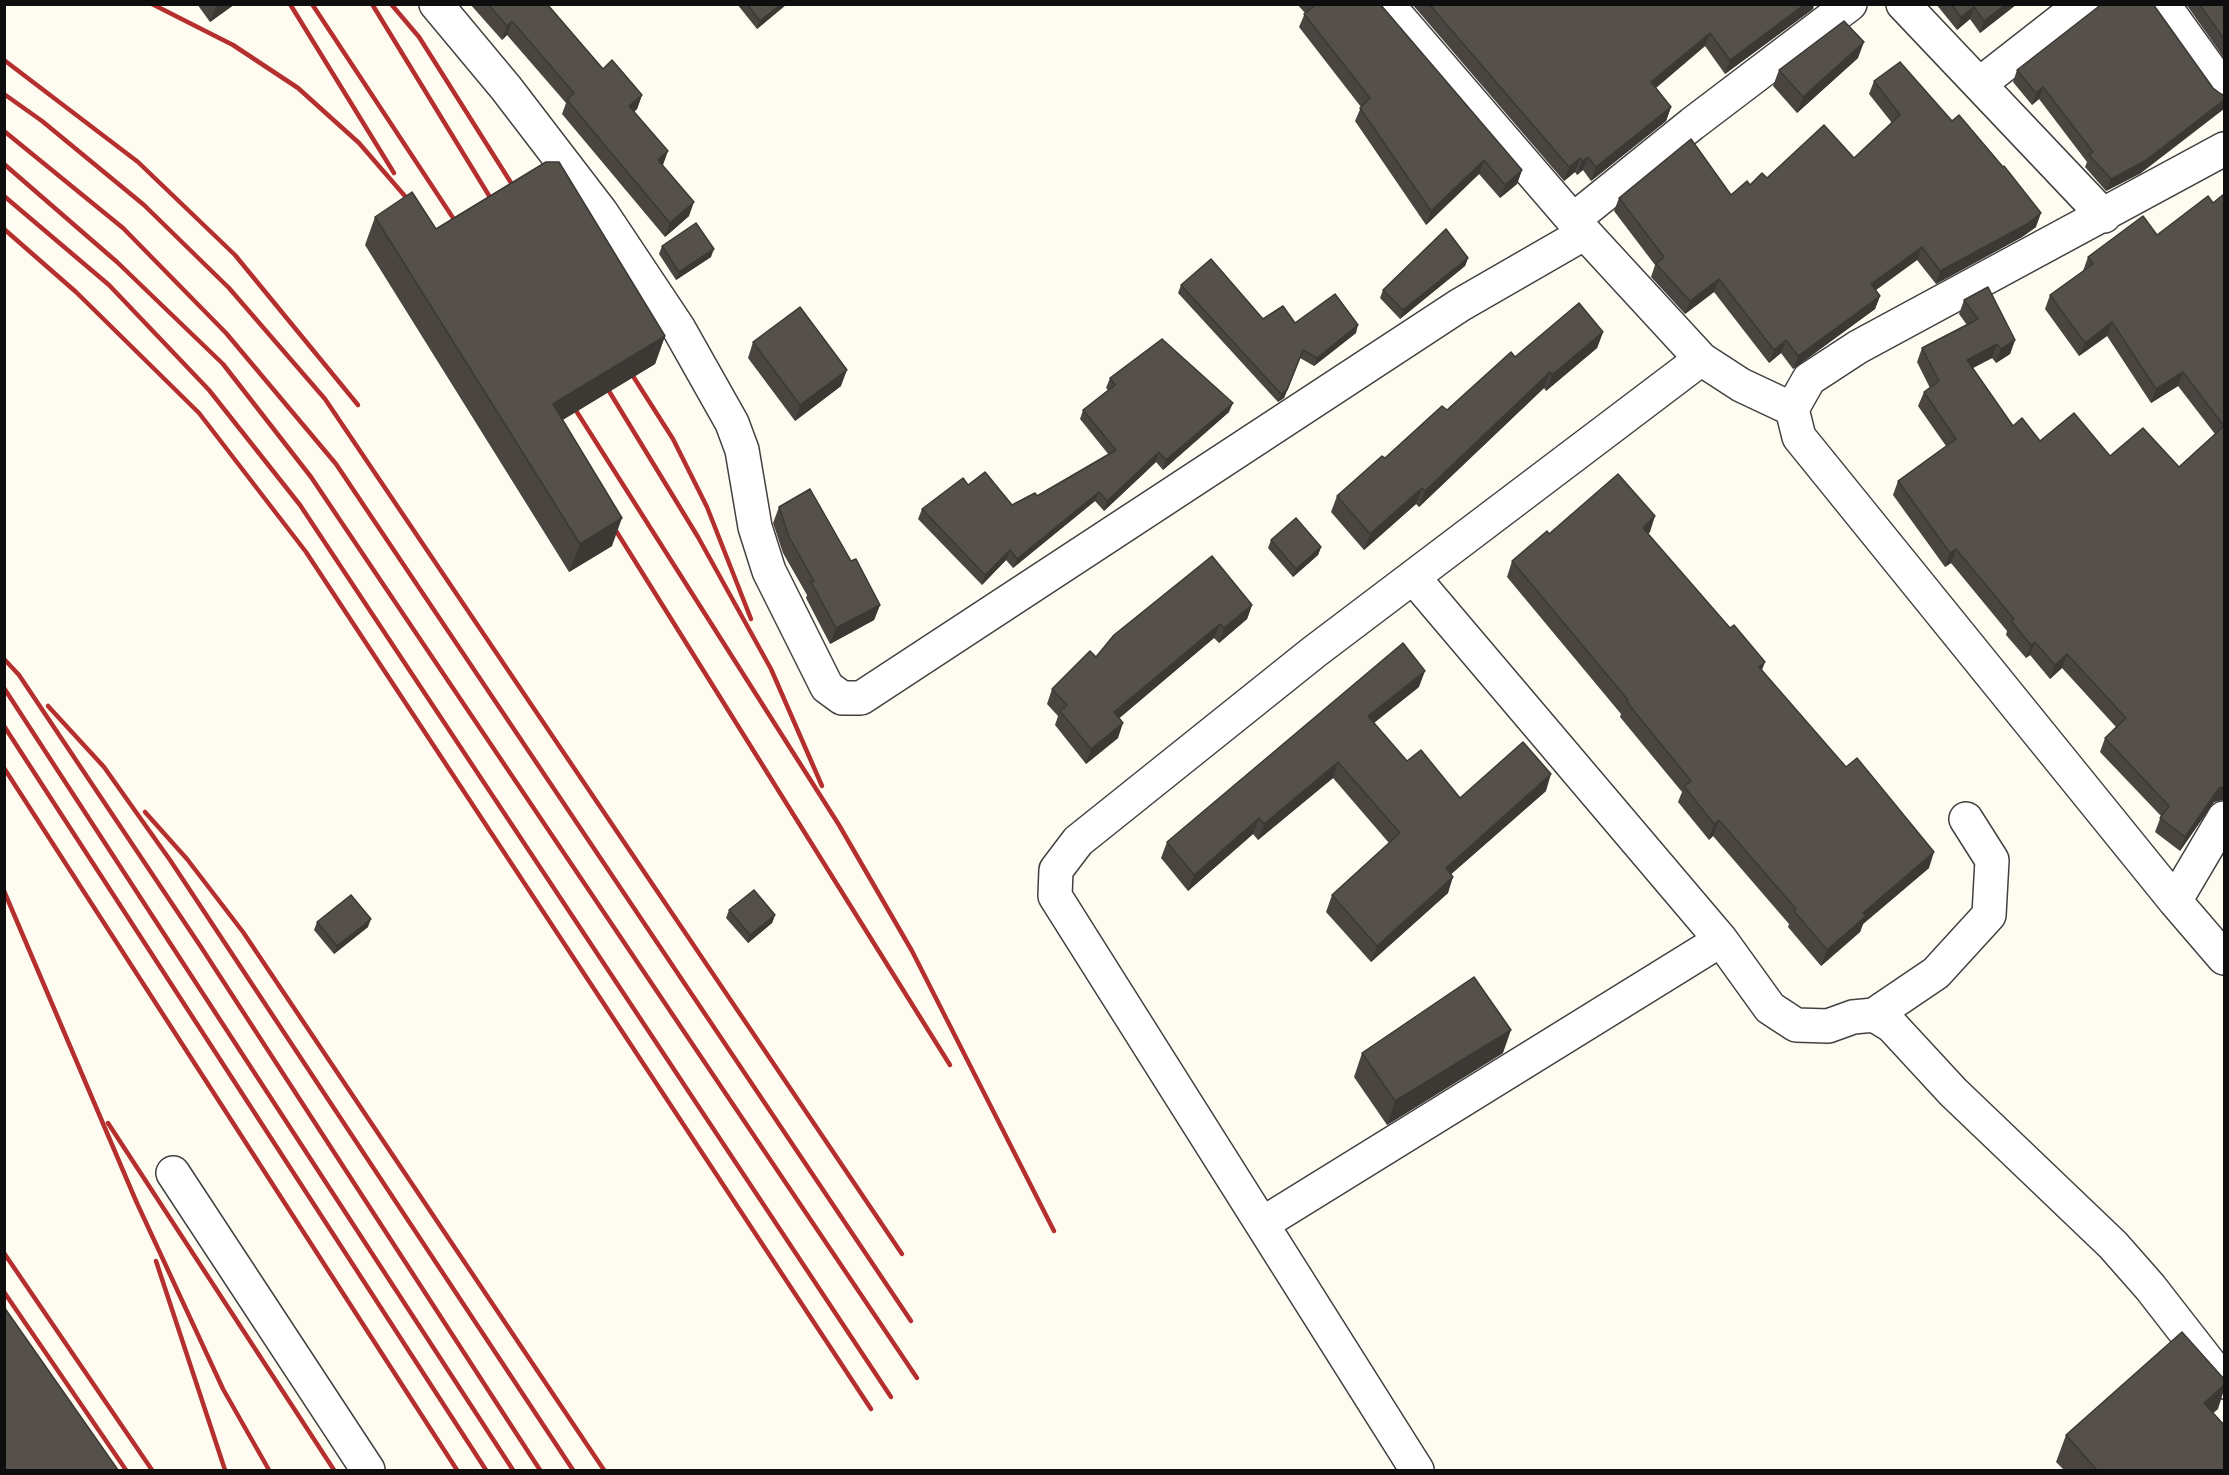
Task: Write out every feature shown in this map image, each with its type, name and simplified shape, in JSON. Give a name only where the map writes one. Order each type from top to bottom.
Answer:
[{"type":"street","points":[[436,4],[506,88],[601,212],[679,329],[732,423],[742,450],[755,527],[769,571],[827,687],[842,698],[861,698],[1579,227],[1692,124],[1850,4]]},
{"type":"street","points":[[1387,4],[1579,227],[1701,359],[1741,386],[1792,409]]},
{"type":"street","points":[[1903,4],[2104,216]]},
{"type":"street","points":[[1980,83],[2082,4]]},
{"type":"street","points":[[2163,4],[2224,89]]},
{"type":"street","points":[[2224,149],[2104,216],[1858,347],[1809,379],[1792,409],[1799,437],[2175,901],[2224,958]]},
{"type":"street","points":[[1417,1470],[1056,896],[1056,870],[1078,841],[1314,652],[1701,359]]},
{"type":"street","points":[[1413,577],[1721,940],[1770,1008],[1796,1025],[1828,1026],[1853,1017],[1874,1015],[1936,973],[1989,915],[1992,860],[1966,819]]},
{"type":"street","points":[[2175,901],[2224,818]]},
{"type":"street","points":[[1262,1224],[1721,940]]},
{"type":"street","points":[[1874,1015],[1892,1026],[1953,1092],[2113,1245],[2150,1287],[2224,1382]]},
{"type":"street","points":[[173,1173],[368,1470]]},
{"type":"building","points":[[488,4],[547,4],[603,69],[612,60],[642,95],[629,106],[668,151],[658,160],[694,202],[670,223],[567,100],[574,93],[512,21],[507,26]]},
{"type":"building","points":[[747,4],[781,4],[760,21]]},
{"type":"building","points":[[1314,4],[1380,4],[1522,170],[1505,185],[1484,160],[1431,211],[1360,108],[1370,98],[1304,14]]},
{"type":"building","points":[[1429,4],[1805,4],[1730,60],[1710,33],[1651,82],[1671,107],[1596,167],[1588,157],[1582,161],[1580,158],[1569,167]]},
{"type":"building","points":[[1951,4],[2006,4],[1984,21],[1974,7],[1961,17]]},
{"type":"building","points":[[2099,4],[2153,4],[2213,88],[2224,95],[2224,100],[2145,161],[2111,179],[2089,155],[2093,152],[2043,87],[2036,93],[2017,70]]},
{"type":"building","points":[[2199,4],[2224,4],[2224,39]]},
{"type":"building","points":[[1844,21],[1864,42],[1803,97],[1779,70]]},
{"type":"building","points":[[1900,62],[1952,121],[1959,115],[2041,213],[2027,224],[1940,271],[1922,247],[1871,284],[1880,296],[1798,356],[1786,340],[1774,350],[1719,279],[1690,301],[1656,264],[1664,257],[1619,198],[1691,139],[1731,195],[1747,181],[1750,185],[1762,173],[1767,178],[1824,125],[1854,158],[1900,115],[1874,81]]},
{"type":"building","points":[[546,162],[559,162],[665,336],[553,404],[622,518],[580,544],[375,217],[412,192],[436,229]]},
{"type":"building","points":[[2224,194],[2224,426],[2183,372],[2156,389],[2112,322],[2085,343],[2050,295],[2093,264],[2088,257],[2143,216],[2157,235],[2208,196],[2213,203]]},
{"type":"building","points":[[696,223],[714,249],[679,272],[662,246]]},
{"type":"building","points":[[1446,229],[1468,258],[1403,310],[1383,290]]},
{"type":"building","points":[[1211,259],[1263,319],[1283,306],[1295,323],[1335,294],[1358,325],[1317,358],[1303,350],[1287,390],[1281,394],[1181,285]]},
{"type":"building","points":[[1988,287],[2015,340],[2001,349],[1997,344],[1967,360],[2013,426],[2022,418],[2040,441],[2074,413],[2110,456],[2143,428],[2179,467],[2224,426],[2224,787],[2219,788],[2185,837],[2160,818],[2169,806],[2105,738],[2126,718],[2067,654],[2055,665],[2035,642],[2031,645],[2011,621],[2014,619],[1956,549],[1950,553],[1898,481],[1956,439],[1924,392],[1939,381],[1922,348],[1978,319],[1964,300]]},
{"type":"building","points":[[1579,303],[1603,332],[1552,375],[1550,372],[1425,491],[1422,488],[1370,534],[1337,496],[1382,456],[1385,458],[1442,406],[1447,410],[1511,352],[1515,357]]},
{"type":"building","points":[[800,307],[847,370],[800,405],[753,342]]},
{"type":"building","points":[[1162,339],[1233,403],[1166,460],[1159,452],[1107,501],[1099,492],[1017,559],[1010,550],[985,575],[922,509],[963,478],[968,485],[985,472],[1012,505],[1035,493],[1037,496],[1116,450],[1083,410],[1115,385],[1110,378]]},
{"type":"building","points":[[1618,474],[1655,516],[1643,528],[1730,628],[1734,625],[1765,662],[1759,667],[1846,767],[1857,758],[1934,852],[1863,913],[1866,916],[1827,950],[1794,911],[1796,909],[1719,820],[1714,824],[1684,786],[1691,781],[1626,701],[1628,700],[1512,561],[1547,531],[1549,534]]},
{"type":"building","points":[[810,489],[851,561],[856,559],[880,605],[836,628],[811,582],[814,581],[789,537],[779,507]]},
{"type":"building","points":[[1296,518],[1321,547],[1296,569],[1271,540]]},
{"type":"building","points":[[1212,556],[1252,605],[1224,628],[1220,624],[1114,712],[1123,723],[1091,749],[1060,711],[1067,705],[1052,689],[1090,651],[1096,657],[1114,635]]},
{"type":"building","points":[[1403,643],[1425,671],[1368,716],[1407,761],[1421,750],[1460,798],[1523,742],[1551,774],[1446,868],[1453,877],[1377,946],[1332,895],[1400,833],[1338,762],[1264,824],[1259,818],[1194,875],[1167,842]]},
{"type":"building","points":[[754,890],[775,915],[750,935],[729,910]]},
{"type":"building","points":[[351,895],[371,919],[337,946],[317,922]]},
{"type":"building","points":[[1474,977],[1511,1030],[1395,1101],[1362,1053]]},
{"type":"building","points":[[4,1307],[118,1470],[7,1470],[4,1467]]},
{"type":"building","points":[[2182,1332],[2224,1379],[2224,1385],[2204,1403],[2224,1425],[2224,1470],[2097,1470],[2066,1435]]},
{"type":"railway","points":[[152,4],[233,45],[298,88],[359,143],[417,210]]},
{"type":"railway","points":[[290,4],[394,173]]},
{"type":"railway","points":[[312,4],[463,233]]},
{"type":"railway","points":[[372,4],[499,212]]},
{"type":"railway","points":[[391,4],[419,37],[520,197]]},
{"type":"railway","points":[[4,60],[138,162],[235,255],[358,405]]},
{"type":"railway","points":[[4,94],[42,121],[144,205],[229,288],[325,399],[902,1254]]},
{"type":"railway","points":[[4,131],[123,228],[226,333],[336,464],[911,1321]]},
{"type":"railway","points":[[4,164],[117,262],[223,364],[311,477],[917,1378]]},
{"type":"railway","points":[[4,196],[109,285],[209,390],[300,505],[891,1397]]},
{"type":"railway","points":[[4,229],[76,292],[199,413],[306,552],[871,1409]]},
{"type":"railway","points":[[624,362],[673,439],[707,507],[751,619]]},
{"type":"railway","points":[[601,378],[698,537],[771,669],[822,786]]},
{"type":"railway","points":[[568,398],[839,825],[912,951],[1054,1231]]},
{"type":"railway","points":[[608,518],[950,1065]]},
{"type":"railway","points":[[4,659],[19,675],[201,947],[540,1470]]},
{"type":"railway","points":[[4,688],[513,1470]]},
{"type":"railway","points":[[48,706],[104,767],[170,860],[573,1470]]},
{"type":"railway","points":[[4,726],[486,1470]]},
{"type":"railway","points":[[4,768],[457,1470]]},
{"type":"railway","points":[[145,812],[187,859],[243,932],[604,1470]]},
{"type":"railway","points":[[4,891],[136,1201],[223,1389],[269,1470]]},
{"type":"railway","points":[[108,1123],[334,1470]]},
{"type":"railway","points":[[4,1253],[152,1470]]},
{"type":"railway","points":[[156,1261],[225,1470]]},
{"type":"railway","points":[[4,1292],[126,1470]]}]
